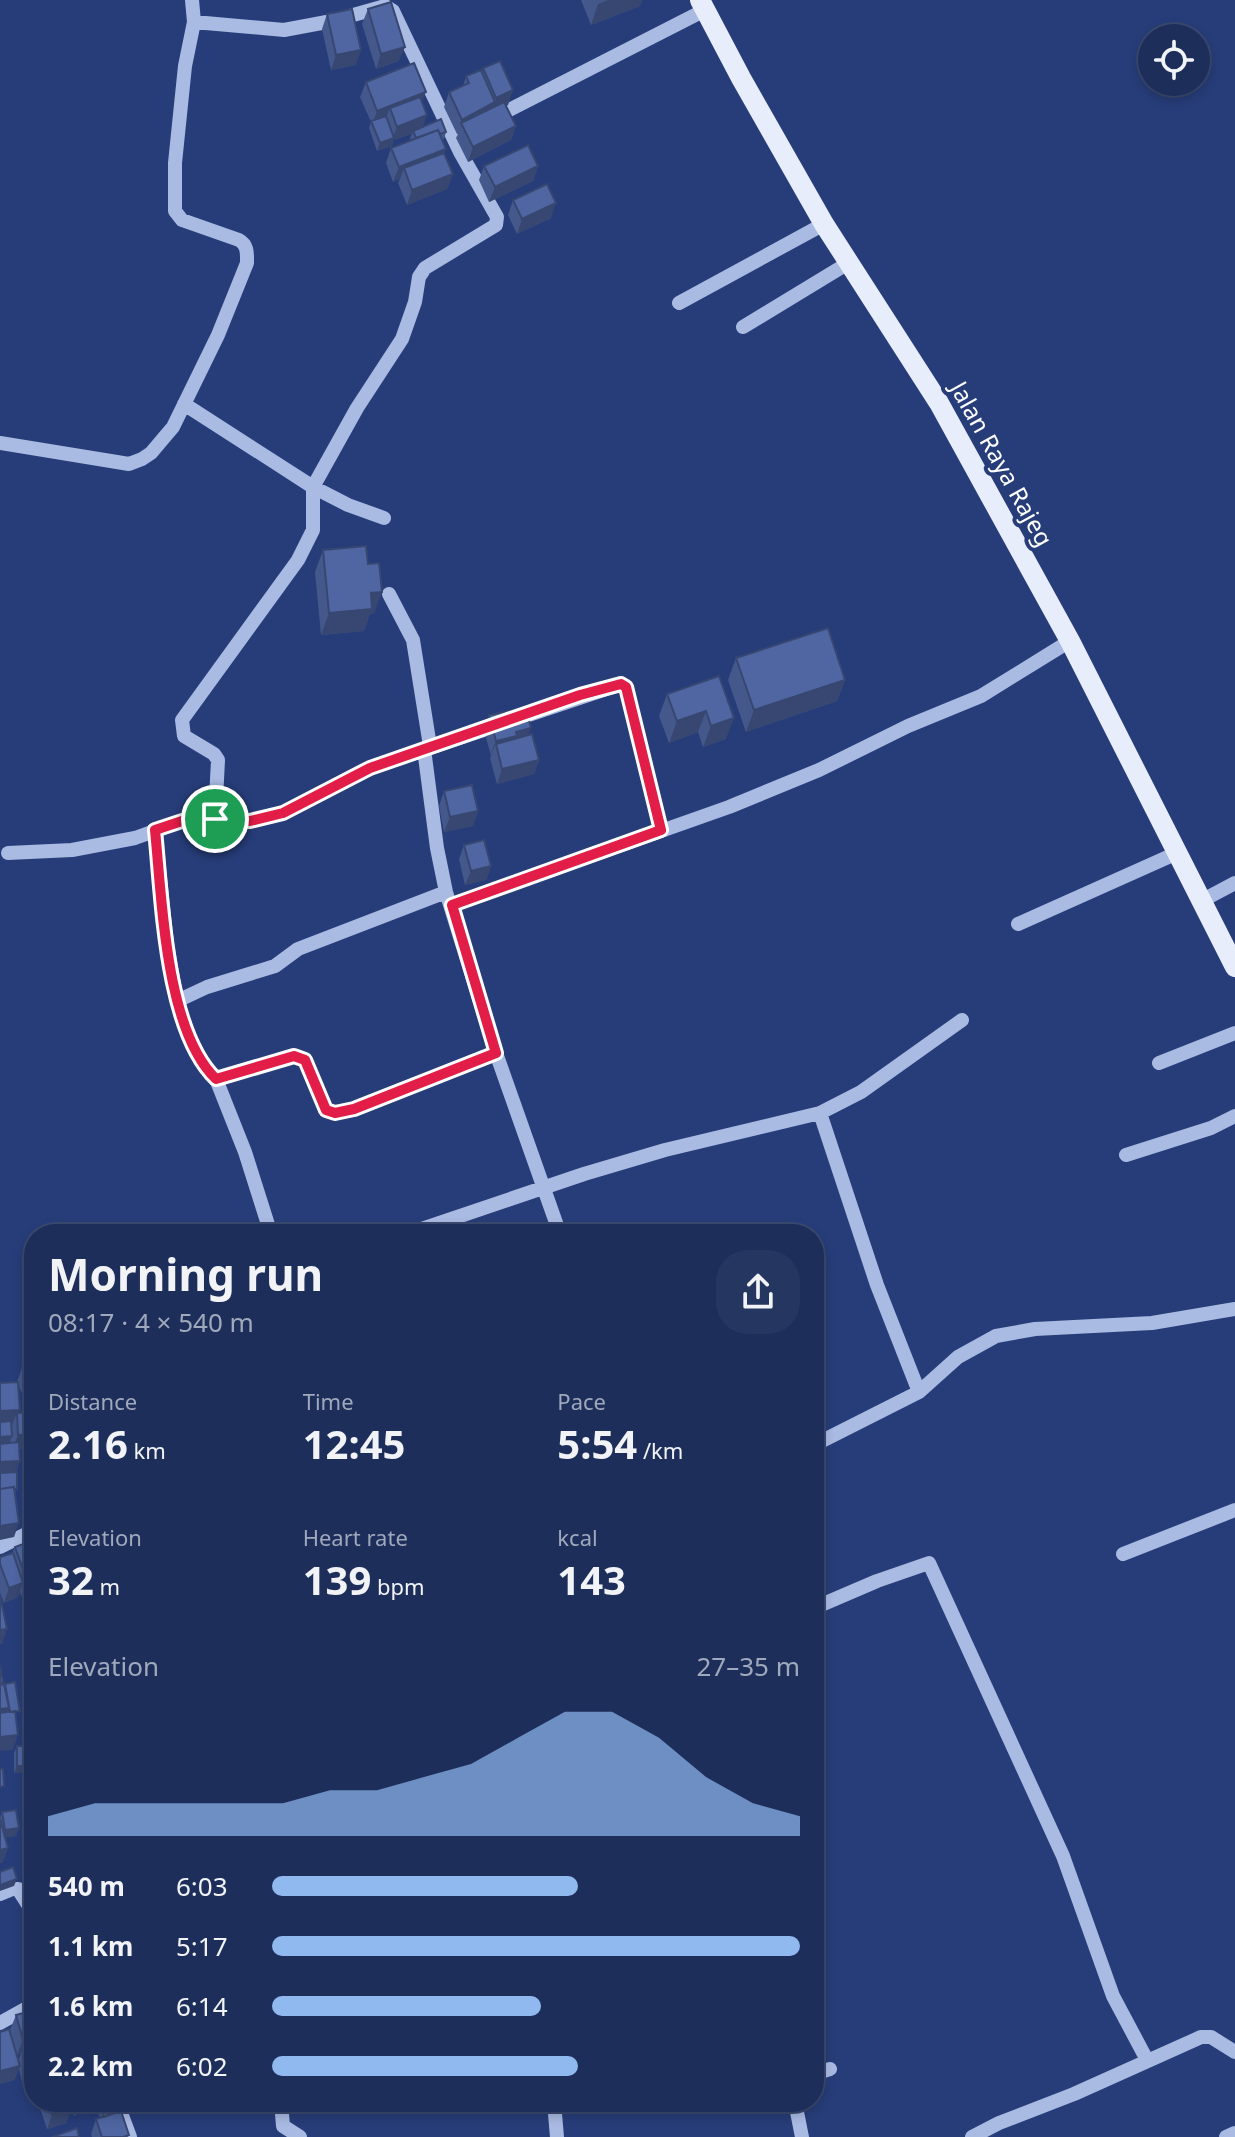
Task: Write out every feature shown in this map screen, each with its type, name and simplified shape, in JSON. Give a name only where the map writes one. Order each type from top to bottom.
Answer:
[{"type":"main road","name":"Jalan Raya Rajeg","points":[[702,5],[824,224],[939,403],[1070,641],[1235,967]]},
{"type":"street","points":[[0,443],[129,464],[142,459],[173,427],[218,335],[247,263],[245,243],[182,220],[175,211],[175,163],[194,22],[192,0]]},
{"type":"street","points":[[509,110],[702,5]]},
{"type":"street","points":[[194,22],[284,30],[389,7],[460,152],[497,217],[496,225],[425,268],[419,277],[415,302],[402,339],[357,408],[313,487],[313,530],[298,560],[182,720],[184,736],[214,754],[218,760],[215,819]]},
{"type":"street","points":[[679,303],[824,224]]},
{"type":"street","points":[[743,327],[850,262]]},
{"type":"street","points":[[184,404],[313,487],[348,505],[384,518]]},
{"type":"street","points":[[389,594],[413,640],[437,848],[449,899],[496,1053],[557,1224]]},
{"type":"street","points":[[177,1001],[207,987],[275,966],[298,949],[729,807],[819,770],[908,726],[981,696],[1070,641]]},
{"type":"street","points":[[8,853],[72,850],[135,838],[182,821],[250,821],[283,813],[370,768],[580,695],[624,684],[661,830]]},
{"type":"street","points":[[155,830],[167,944],[177,1001],[197,1052],[216,1079],[245,1152],[268,1224]]},
{"type":"street","points":[[1018,924],[1177,853]]},
{"type":"street","points":[[1203,900],[1235,883]]},
{"type":"street","points":[[436,1224],[665,1150],[820,1113],[861,1092],[962,1020]]},
{"type":"street","points":[[1159,1063],[1235,1033]]},
{"type":"street","points":[[216,1079],[300,1056],[305,1060],[326,1110],[335,1113],[354,1109],[496,1053]]},
{"type":"street","points":[[820,1113],[877,1285],[919,1392]]},
{"type":"street","points":[[1126,1155],[1211,1128],[1235,1116]]},
{"type":"street","points":[[824,1440],[919,1392],[958,1357],[996,1336],[1035,1329],[1152,1323],[1235,1309]]},
{"type":"street","points":[[1123,1554],[1235,1510]]},
{"type":"street","points":[[0,1547],[24,1535]]},
{"type":"street","points":[[824,1604],[929,1563],[1063,1856],[1113,1996],[1147,2060]]},
{"type":"street","points":[[0,1894],[18,1889],[24,1898]]},
{"type":"street","points":[[0,2023],[24,2010]]},
{"type":"street","points":[[972,2137],[1206,2036],[1235,2052]]},
{"type":"street","points":[[824,2071],[830,2069]]},
{"type":"street","points":[[121,2112],[130,2137]]},
{"type":"street","points":[[282,2112],[283,2126],[300,2137]]},
{"type":"street","points":[[555,2112],[557,2137]]},
{"type":"street","points":[[797,2112],[802,2137]]},
{"type":"street","points":[[1226,2137],[1235,2133]]},
{"type":"building","points":[[391,2],[405,47],[381,54],[368,9]]},
{"type":"building","points":[[352,9],[361,50],[336,55],[327,14]]},
{"type":"building","points":[[500,61],[513,90],[496,98],[483,68]]},
{"type":"building","points":[[414,63],[426,92],[377,111],[366,82]]},
{"type":"building","points":[[481,70],[495,102],[462,120],[449,92],[469,83],[466,76]]},
{"type":"building","points":[[420,97],[427,115],[397,127],[390,108]]},
{"type":"building","points":[[504,102],[516,126],[473,147],[461,123]]},
{"type":"building","points":[[386,116],[394,138],[380,143],[371,121]]},
{"type":"building","points":[[441,119],[446,132],[440,134],[438,130],[416,138],[413,131]]},
{"type":"building","points":[[438,130],[446,149],[399,167],[391,148]]},
{"type":"building","points":[[528,145],[538,166],[495,187],[484,166]]},
{"type":"building","points":[[444,153],[453,174],[412,190],[404,168]]},
{"type":"building","points":[[547,184],[556,203],[522,219],[513,200]]},
{"type":"building","points":[[366,546],[368,564],[379,563],[382,592],[371,593],[372,609],[329,613],[323,550]]},
{"type":"building","points":[[828,628],[845,680],[754,710],[736,658]]},
{"type":"building","points":[[719,676],[734,718],[711,726],[706,711],[677,721],[667,694]]},
{"type":"building","points":[[526,708],[531,728],[516,732],[517,736],[496,741],[489,715]]},
{"type":"building","points":[[532,734],[539,760],[502,769],[496,744]]},
{"type":"building","points":[[472,785],[478,811],[450,817],[444,791]]},
{"type":"building","points":[[484,840],[491,866],[471,871],[464,845]]},
{"type":"building","points":[[18,1382],[20,1410],[0,1411],[0,1383]]},
{"type":"building","points":[[17,1413],[24,1413],[24,1435],[18,1435]]},
{"type":"building","points":[[11,1421],[12,1436],[0,1437],[0,1422]]},
{"type":"building","points":[[19,1442],[20,1461],[0,1462],[0,1444]]},
{"type":"building","points":[[17,1472],[17,1489],[0,1489],[0,1473]]},
{"type":"building","points":[[14,1487],[19,1523],[0,1526],[0,1489]]},
{"type":"building","points":[[24,1544],[24,1572],[15,1547]]},
{"type":"building","points":[[13,1553],[23,1583],[9,1588],[0,1557]]},
{"type":"building","points":[[0,1596],[7,1629],[0,1630]]},
{"type":"building","points":[[15,1682],[20,1711],[10,1712],[5,1684]]},
{"type":"building","points":[[4,1684],[9,1708],[0,1709],[0,1685]]},
{"type":"building","points":[[15,1711],[18,1735],[0,1737],[0,1713]]},
{"type":"building","points":[[17,1746],[24,1746],[24,1766],[17,1766]]},
{"type":"building","points":[[0,1769],[3,1769],[4,1786],[0,1787]]},
{"type":"building","points":[[16,1810],[19,1828],[5,1830],[2,1812]]},
{"type":"building","points":[[0,1819],[8,1848],[0,1850]]},
{"type":"building","points":[[13,1867],[17,1879],[0,1885],[0,1872]]},
{"type":"building","points":[[24,2013],[24,2040],[23,2040],[16,2015]]},
{"type":"building","points":[[9,2029],[20,2066],[0,2071],[0,2032]]},
{"type":"building","points":[[121,2112],[129,2135],[102,2137],[96,2119]]},
{"type":"building","points":[[77,2128],[79,2137],[52,2137]]},
{"type":"route","points":[[624,684],[661,830],[452,905],[496,1053],[354,1109],[330,1113],[305,1060],[300,1056],[216,1079],[208,1071],[189,1034],[177,1001],[167,944],[155,830],[182,821],[215,819],[250,821],[283,813],[370,768],[580,695],[624,684]]}]
